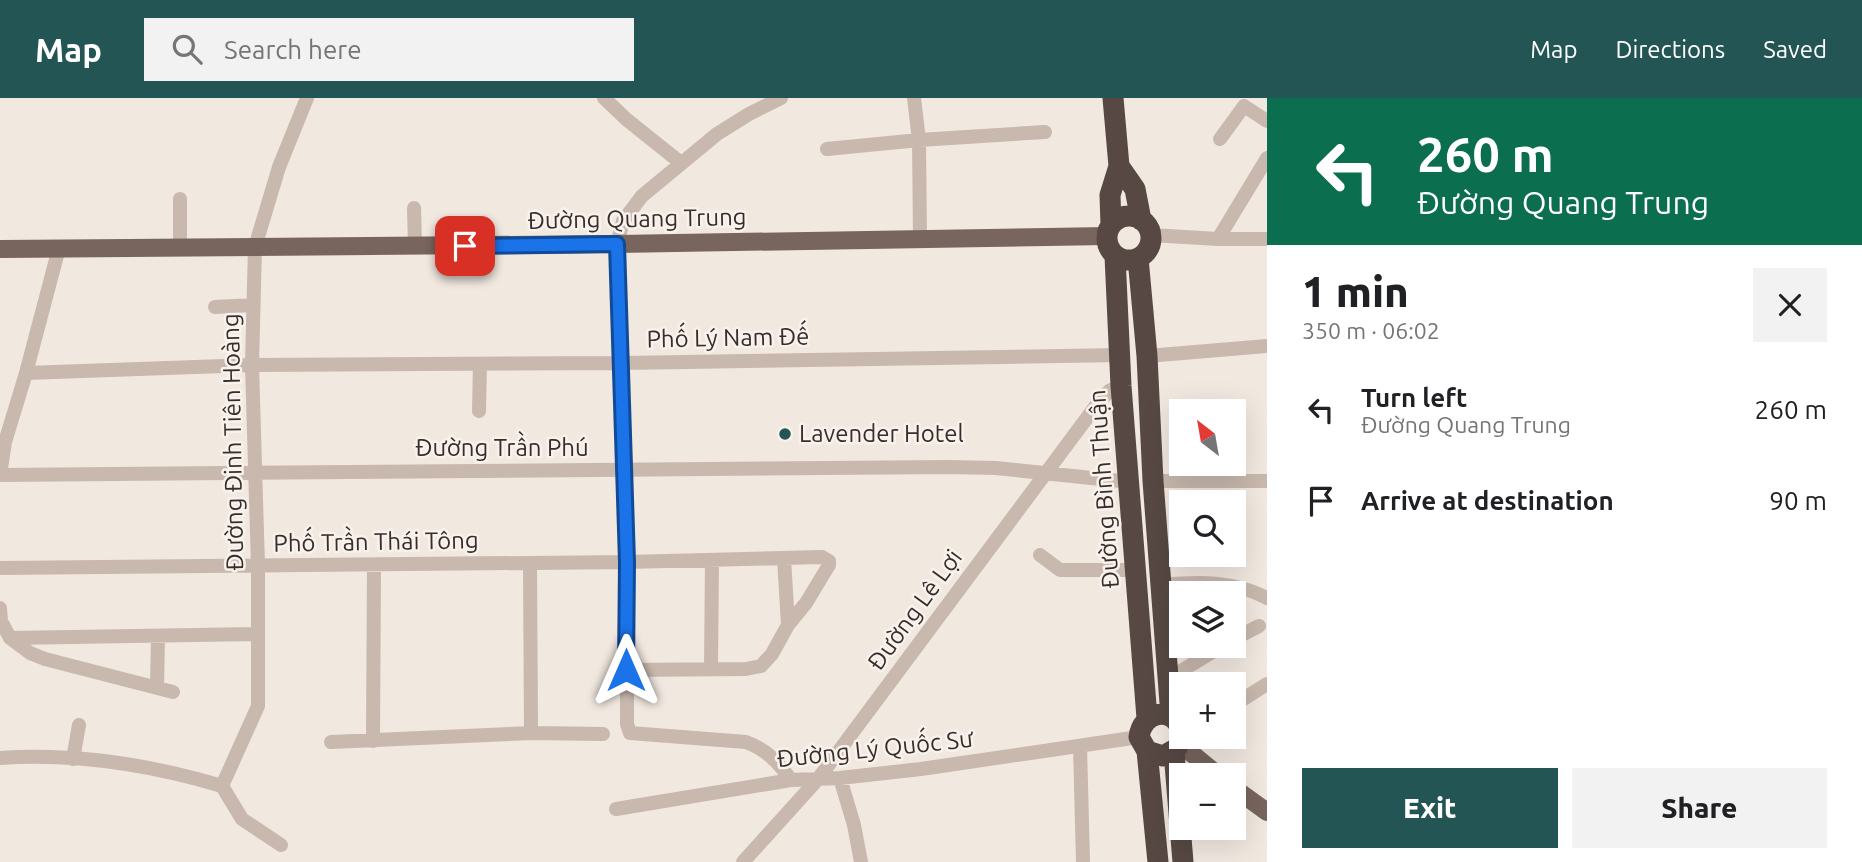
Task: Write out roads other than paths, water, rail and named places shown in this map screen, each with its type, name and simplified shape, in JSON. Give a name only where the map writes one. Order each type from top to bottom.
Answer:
[{"type":"highway","points":[[1113,98],[1119,166],[1110,195],[1108,247],[1115,256],[1126,260],[1138,258],[1148,249],[1146,228],[1135,189],[1119,166]]},
{"type":"highway","points":[[1109,230],[1122,217],[1129,216],[1146,228]]},
{"type":"highway","name":"Đường Bình Thuận","points":[[1115,256],[1144,735],[1158,862]]},
{"type":"highway","name":"Đường Bình Thuận","points":[[1138,258],[1169,685]]},
{"type":"highway","points":[[1169,726],[1159,714],[1144,735],[1157,756],[1169,745]]},
{"type":"highway","name":"Đường Bình Thuận","points":[[1179,749],[1184,862]]},
{"type":"main road","name":"Đường Quang Trung","points":[[0,249],[920,240],[1109,230]]},
{"type":"main road","points":[[1191,749],[1206,763]]},
{"type":"main road","points":[[1246,797],[1267,812]]},
{"type":"street","name":"Đường Đinh Tiên Hoàng","points":[[222,786],[258,706],[258,566],[251,365],[256,247],[279,167],[307,98]]},
{"type":"street","points":[[604,98],[626,120],[681,163]]},
{"type":"street","points":[[781,98],[732,124],[681,163],[633,206],[623,221],[617,244],[627,562],[627,724],[630,733],[746,742],[773,757],[791,780]]},
{"type":"street","points":[[914,98],[919,140],[920,240]]},
{"type":"street","points":[[1220,139],[1246,102],[1267,121]]},
{"type":"street","points":[[827,149],[1045,132]]},
{"type":"street","points":[[1218,239],[1263,171],[1267,158]]},
{"type":"street","points":[[180,199],[180,247]]},
{"type":"street","points":[[414,208],[415,246]]},
{"type":"street","points":[[1146,228],[1218,239],[1267,239]]},
{"type":"street","points":[[0,475],[2,442],[26,373],[59,248]]},
{"type":"street","points":[[215,307],[253,305]]},
{"type":"street","points":[[1147,356],[1267,346]]},
{"type":"street","name":"Phố Lý Nam Đế","points":[[26,373],[251,365],[622,363],[1121,355]]},
{"type":"street","points":[[479,411],[480,364]]},
{"type":"street","name":"Đường Lê Lợi","points":[[743,862],[818,779],[1105,395],[1121,386]]},
{"type":"street","name":"Đường Trần Phú","points":[[0,475],[960,467],[996,468],[1130,482]]},
{"type":"street","points":[[1153,481],[1267,481]]},
{"type":"street","points":[[1040,555],[1060,570],[1136,570]]},
{"type":"street","name":"Phố Trần Thái Tông","points":[[0,568],[627,562],[822,556],[830,565],[806,603],[788,625]]},
{"type":"street","points":[[626,670],[746,669],[761,666],[772,654],[788,625],[784,558]]},
{"type":"street","points":[[711,668],[712,560]]},
{"type":"street","points":[[530,563],[531,733]]},
{"type":"street","points":[[373,741],[374,565]]},
{"type":"street","points":[[1161,585],[1199,582],[1232,585],[1267,598]]},
{"type":"street","points":[[0,608],[4,631],[30,653],[173,692]]},
{"type":"street","points":[[1246,632],[1258,626]]},
{"type":"street","points":[[4,631],[158,636],[258,634]]},
{"type":"street","points":[[157,688],[158,636]]},
{"type":"street","points":[[1168,679],[1202,658]]},
{"type":"street","points":[[1246,697],[1267,684]]},
{"type":"street","points":[[73,760],[79,724]]},
{"type":"street","points":[[331,742],[531,733],[603,734]]},
{"type":"street","name":"Đường Lý Quốc Sư","points":[[616,809],[791,780],[840,778],[921,769],[1144,735]]},
{"type":"street","points":[[1080,746],[1083,862]]},
{"type":"street","points":[[0,758],[130,765],[222,786],[242,819],[281,845]]},
{"type":"street","points":[[840,778],[854,825],[861,862]]},
{"type":"place","name":"Lavender Hotel","points":[[785,434]]}]
